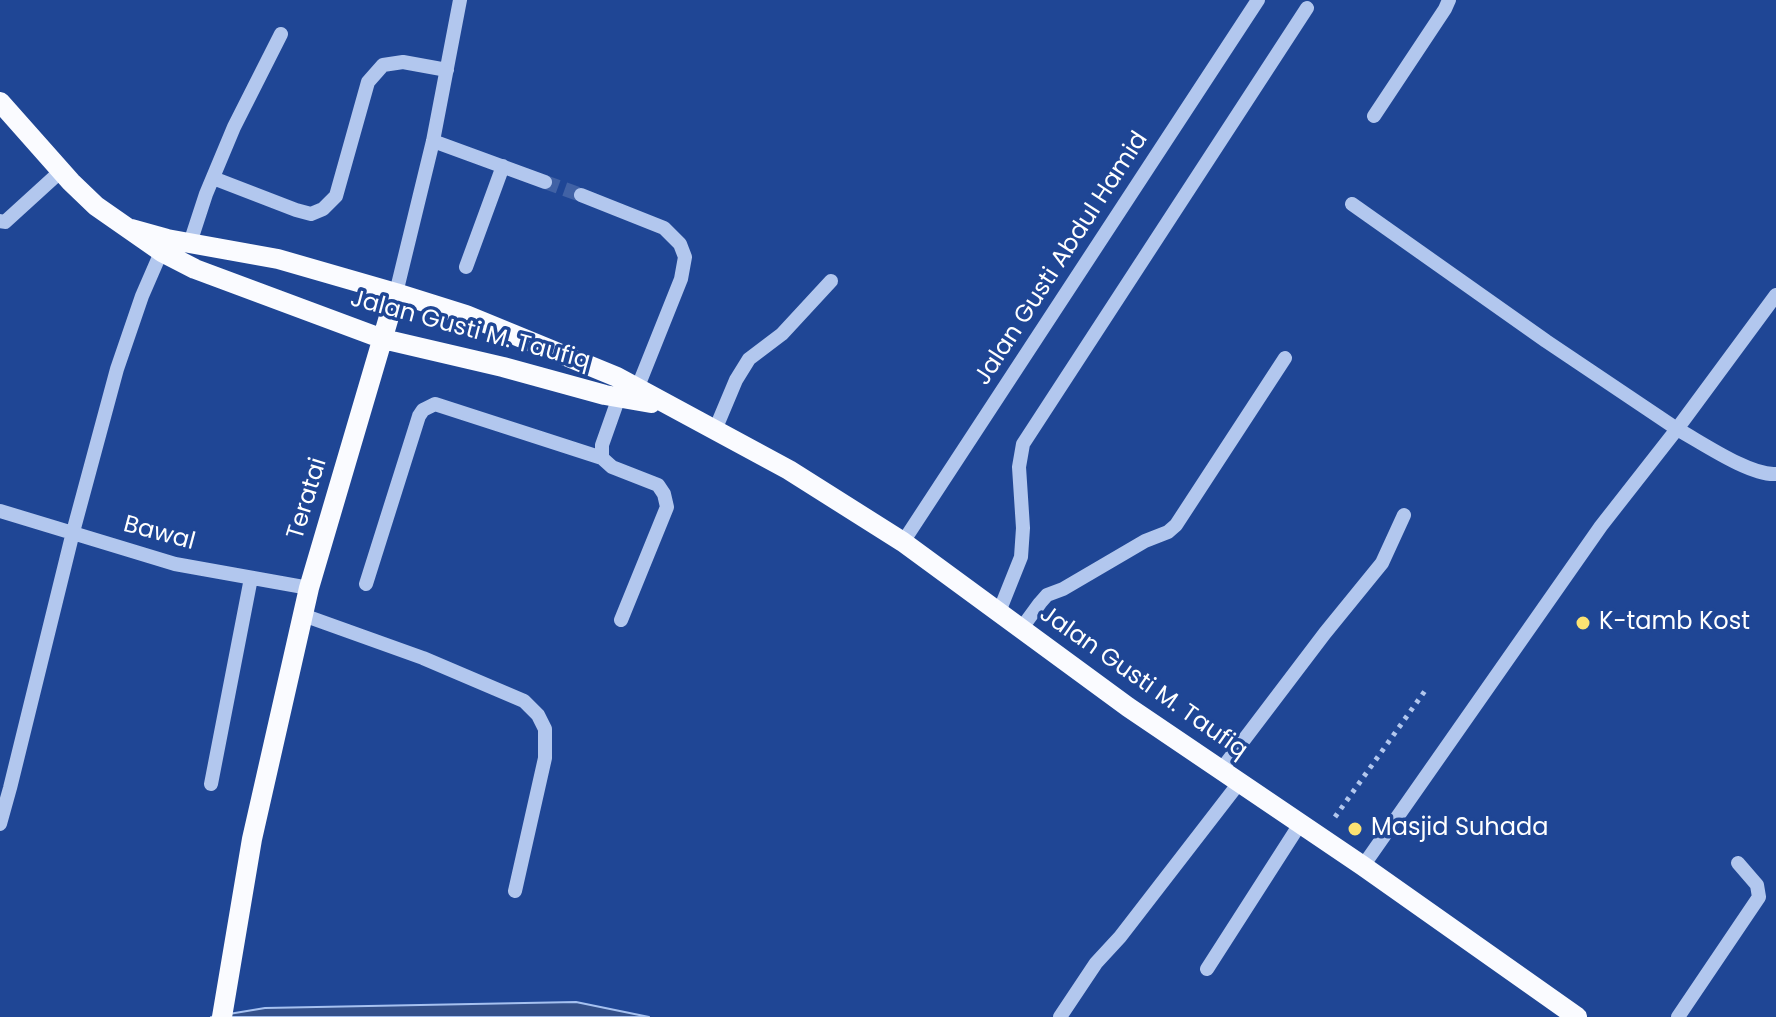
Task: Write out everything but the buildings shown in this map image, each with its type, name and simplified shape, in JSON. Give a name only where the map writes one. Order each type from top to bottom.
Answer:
[{"type":"main road","name":"Jalan Gusti M. Taufiq","points":[[0,102],[96,206],[164,246],[195,269],[383,339],[628,393],[671,407],[789,470],[903,542],[1128,707],[1363,866],[1566,1014]]},
{"type":"main road","name":"Jalan Gusti M. Taufiq","points":[[164,246],[190,243],[278,259],[466,315],[617,377],[628,393]]},
{"type":"main road","name":"Teratai","points":[[222,1017],[252,839],[309,588],[396,293]]},
{"type":"street","name":"Teratai","points":[[396,293],[433,141],[460,0]]},
{"type":"street","name":"Jalan Gusti Abdul Hamid","points":[[903,542],[1258,0]]},
{"type":"street","points":[[1374,116],[1449,0]]},
{"type":"street","points":[[999,612],[1021,557],[1023,528],[1019,467],[1023,444],[1307,8]]},
{"type":"street","points":[[190,243],[234,127],[281,34]]},
{"type":"street","points":[[213,178],[296,210],[311,214],[323,209],[336,196],[368,82],[383,65],[403,62],[447,70]]},
{"type":"street","points":[[433,141],[545,182]]},
{"type":"street","points":[[466,267],[503,166]]},
{"type":"street","points":[[0,221],[5,222],[61,171]]},
{"type":"street","points":[[581,195],[664,228],[680,244],[685,257],[681,279],[602,445],[602,458]]},
{"type":"street","points":[[1352,204],[1677,429],[1752,470],[1776,474]]},
{"type":"street","points":[[0,824],[117,369],[142,296],[164,246]]},
{"type":"street","points":[[715,430],[736,380],[749,359],[782,334],[831,281]]},
{"type":"street","points":[[1363,866],[1601,526],[1776,295]]},
{"type":"street","points":[[1021,629],[1047,595],[1176,525],[1285,358]]},
{"type":"street","points":[[366,584],[419,416],[435,404],[602,458],[612,467],[658,485],[667,507],[621,620]]},
{"type":"street","name":"Bawal","points":[[0,511],[175,564],[309,588]]},
{"type":"street","points":[[1221,770],[1382,563],[1404,515]]},
{"type":"street","points":[[211,784],[251,578]]},
{"type":"street","points":[[303,615],[423,658],[524,701],[538,715],[545,729],[545,758],[515,891]]},
{"type":"street","points":[[1060,1017],[1096,963],[1120,937],[1239,783]]},
{"type":"street","points":[[1207,969],[1300,824]]},
{"type":"street","points":[[1678,1017],[1759,897],[1757,885],[1738,863]]},
{"type":"path","points":[[1320,838],[1427,688]]},
{"type":"water","points":[[576,1002],[649,1017],[211,1017],[265,1008]]},
{"type":"tunnel","points":[[545,182],[581,195]]},
{"type":"place","name":"K-tamb Kost","points":[[1583,623]]},
{"type":"place","name":"Masjid Suhada","points":[[1355,829]]}]
